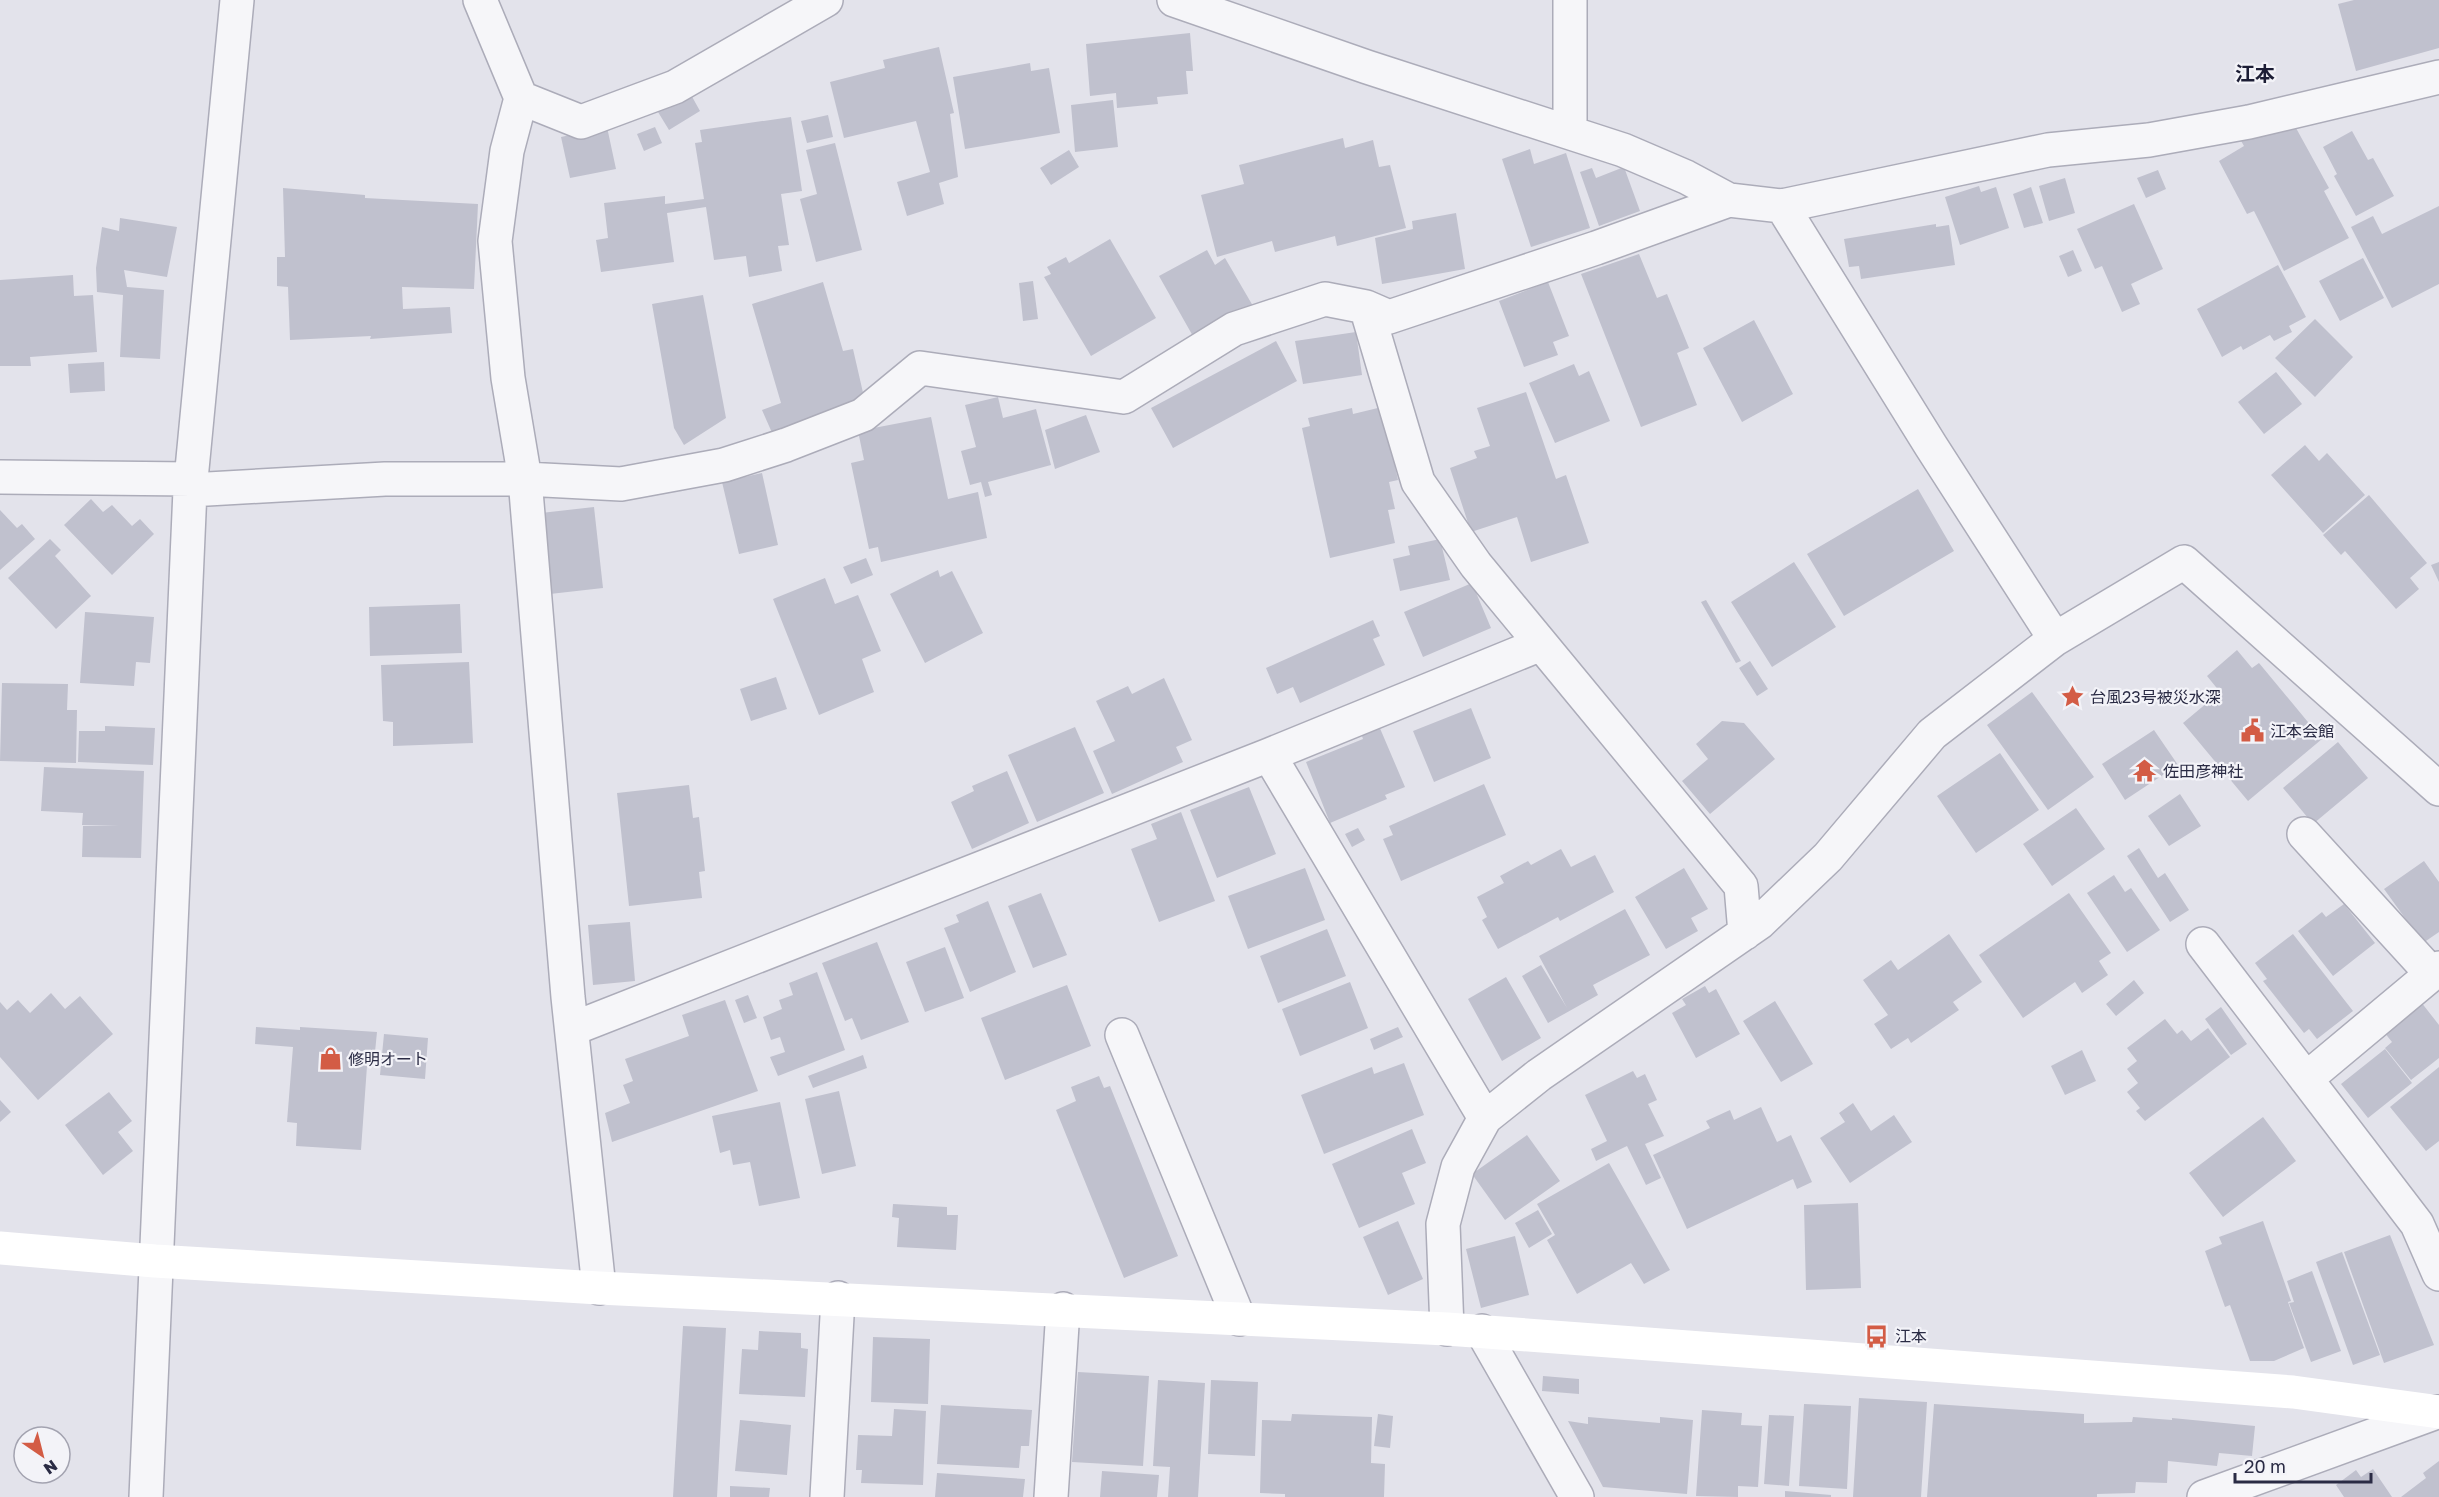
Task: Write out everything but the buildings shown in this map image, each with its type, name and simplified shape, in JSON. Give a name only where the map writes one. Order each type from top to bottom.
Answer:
[{"type":"street","points":[[146,1497],[191,485],[237,0]]},
{"type":"street","points":[[480,0],[521,98],[507,151],[495,241],[508,378],[525,478],[572,1029],[599,1288]]},
{"type":"street","points":[[521,98],[581,122],[675,87],[825,0]]},
{"type":"street","points":[[1174,0],[1367,67],[1570,132],[1654,163],[1728,200],[1782,206],[2048,150],[2149,140],[2249,122],[2439,77]]},
{"type":"street","points":[[1570,0],[1570,132]]},
{"type":"street","points":[[0,477],[191,485],[385,479],[525,478],[621,484],[724,465],[786,445],[863,415],[920,368],[1124,397],[1234,329],[1325,299],[1366,307],[1389,317],[1596,248],[1728,200]]},
{"type":"street","points":[[1782,206],[1931,446],[2055,639]]},
{"type":"street","points":[[1366,307],[1418,482],[1476,565],[1741,886],[1745,933]]},
{"type":"street","points":[[1447,1329],[1443,1224],[1458,1167],[1485,1118],[1539,1075],[1759,923],[1828,856],[1932,734],[2055,639],[2184,562],[2439,789]]},
{"type":"street","points":[[572,1029],[1269,755],[1541,644]]},
{"type":"street","points":[[1269,755],[1485,1118]]},
{"type":"street","points":[[2304,834],[2435,971],[2306,1078]]},
{"type":"street","points":[[2203,944],[2417,1224],[2439,1274]]},
{"type":"street","points":[[1122,1035],[1239,1319]]},
{"type":"street","points":[[0,1248],[155,1261],[599,1288],[1482,1331],[2293,1392],[2438,1412]]},
{"type":"street","points":[[827,1497],[838,1298]]},
{"type":"street","points":[[1051,1497],[1063,1309]]},
{"type":"street","points":[[1482,1331],[1577,1497]]},
{"type":"street","points":[[2204,1497],[2438,1412]]},
{"type":"place","name":"台風23号被災水深","points":[[2072,697]]},
{"type":"place","name":"江本会館","points":[[2252,731]]},
{"type":"place","name":"佐田彦神社","points":[[2145,771]]},
{"type":"place","name":"修明オート","points":[[330,1059]]},
{"type":"place","name":"江本","points":[[1877,1336]]},
{"type":"district","name":"江本","points":[[2255,74]]}]
